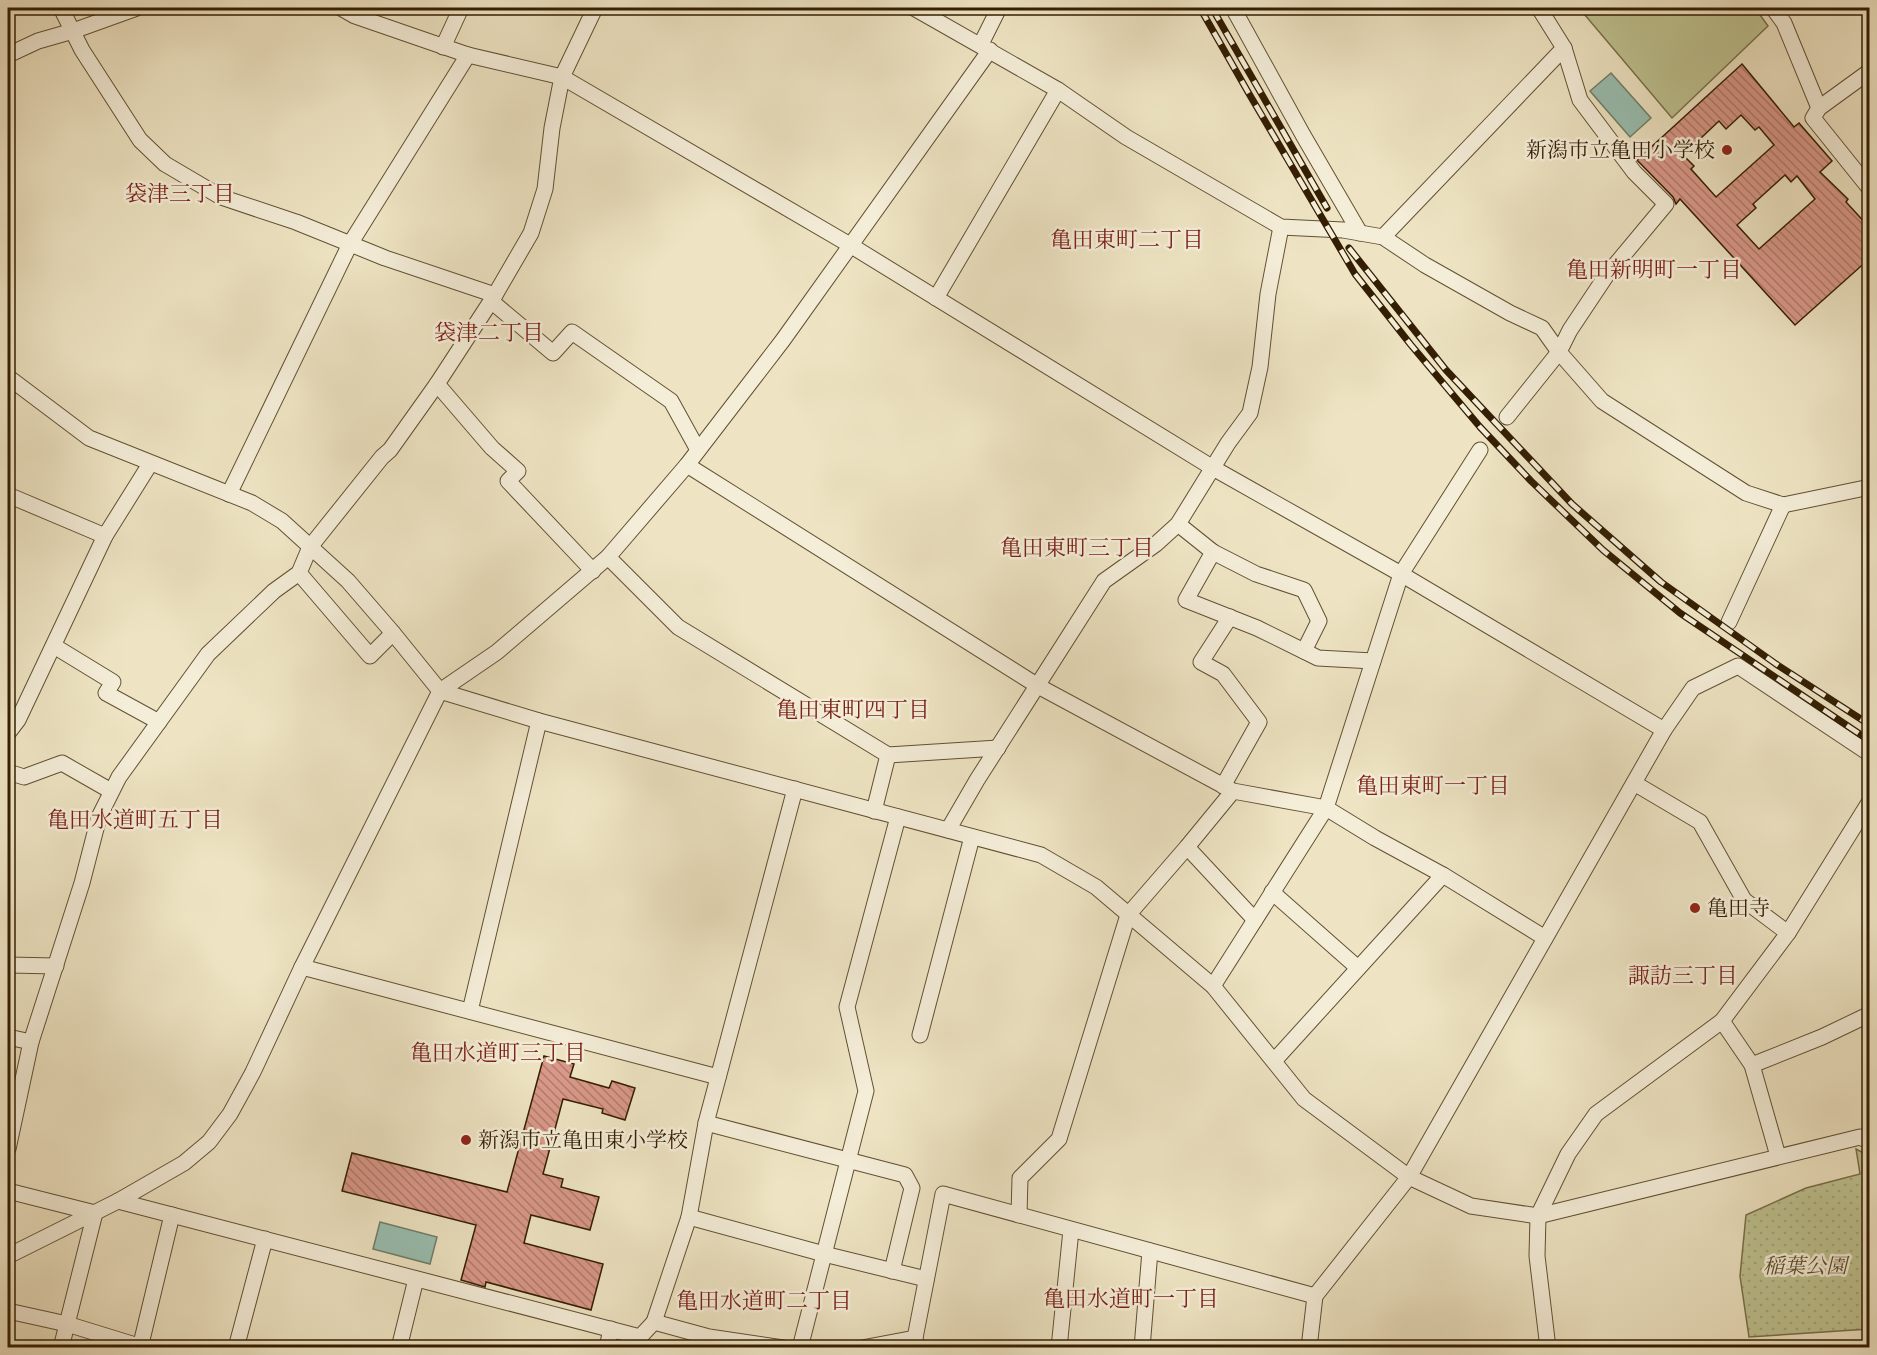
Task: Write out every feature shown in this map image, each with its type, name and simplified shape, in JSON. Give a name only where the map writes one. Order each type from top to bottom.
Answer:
[{"type":"street","points":[[62,8],[82,50],[140,140],[165,164],[221,197],[296,222],[493,298],[553,353],[572,332],[671,402],[698,450]]},
{"type":"street","points":[[8,55],[38,41],[74,31],[137,8]]},
{"type":"street","points":[[341,8],[355,16],[468,55],[562,77],[850,245],[1213,468],[1401,574],[1664,730]]},
{"type":"street","points":[[444,47],[461,8]]},
{"type":"street","points":[[8,1149],[31,1042],[82,883],[99,817],[111,791],[208,654],[274,591],[299,573],[310,547],[390,450],[437,384],[493,298],[531,233],[544,189],[562,77],[595,8]]},
{"type":"street","points":[[914,8],[986,47],[1058,90],[1126,137],[1281,227],[1343,230],[1383,237],[1425,265],[1510,313],[1542,328],[1559,352],[1602,401],[1746,493],[1783,505],[1869,486]]},
{"type":"street","points":[[8,1256],[118,1201],[184,1163],[209,1142],[230,1114],[253,1072],[302,967],[440,691],[496,652],[608,557],[687,465],[783,340],[986,47],[999,8]]},
{"type":"street","points":[[1233,8],[1360,233]]},
{"type":"street","points":[[1507,417],[1559,352],[1570,330],[1606,276],[1666,204],[1634,171],[1580,100],[1564,48],[1539,8]]},
{"type":"street","points":[[1773,8],[1784,23],[1819,108]]},
{"type":"street","points":[[1383,237],[1564,48]]},
{"type":"street","points":[[229,494],[350,244],[468,55]]},
{"type":"street","points":[[1869,71],[1819,108],[1813,118],[1869,189]]},
{"type":"street","points":[[936,298],[1058,90]]},
{"type":"street","points":[[948,830],[1104,581],[1156,544],[1178,524],[1250,413],[1260,368],[1268,294],[1281,227]]},
{"type":"street","points":[[8,378],[89,438],[150,464],[252,502],[282,521],[348,581],[440,691],[539,721],[1041,855],[1096,887],[1213,986],[1304,1099],[1409,1177],[1471,1206],[1538,1216],[1860,1137],[1869,1142]]},
{"type":"street","points":[[437,384],[492,448],[518,471],[508,481],[592,571]]},
{"type":"street","points":[[1213,986],[1326,808],[1401,574],[1480,450]]},
{"type":"street","points":[[8,734],[18,720],[105,536],[150,464]]},
{"type":"street","points":[[687,465],[1038,686],[1228,789],[1326,808],[1375,838],[1443,874],[1545,938]]},
{"type":"street","points":[[8,495],[105,536]]},
{"type":"street","points":[[1729,622],[1783,505]]},
{"type":"street","points":[[1178,524],[1213,552],[1256,574],[1304,590],[1319,621],[1304,651]]},
{"type":"street","points":[[1213,552],[1186,600],[1257,628],[1318,658],[1373,661]]},
{"type":"street","points":[[608,557],[678,627],[888,755],[998,748]]},
{"type":"street","points":[[299,573],[370,656],[393,633]]},
{"type":"street","points":[[1019,1215],[1020,1178],[1059,1139],[1128,915],[1187,847],[1228,789],[1259,723],[1223,674],[1202,662],[1230,617]]},
{"type":"street","points":[[54,646],[113,682],[106,693],[159,722]]},
{"type":"street","points":[[1309,1347],[1315,1296],[1409,1177],[1664,730],[1693,688],[1738,666],[1869,754]]},
{"type":"street","points":[[470,1011],[539,721]]},
{"type":"street","points":[[874,810],[888,755]]},
{"type":"street","points":[[8,772],[24,777],[62,763],[111,791]]},
{"type":"street","points":[[1634,783],[1700,822],[1744,900],[1788,933]]},
{"type":"street","points":[[118,1201],[640,1337],[654,1322],[689,1217],[706,1123],[795,789]]},
{"type":"street","points":[[1548,1347],[1537,1256],[1538,1216],[1568,1154],[1596,1114],[1722,1021],[1788,933],[1869,801]]},
{"type":"street","points":[[801,1347],[866,1091],[847,1007],[898,817]]},
{"type":"street","points":[[920,1035],[972,837]]},
{"type":"street","points":[[1187,847],[1255,920]]},
{"type":"street","points":[[1274,1061],[1443,874]]},
{"type":"street","points":[[1272,892],[1358,968]]},
{"type":"street","points":[[8,965],[56,966]]},
{"type":"street","points":[[302,967],[718,1077]]},
{"type":"street","points":[[1752,1065],[1822,1037],[1869,1014]]},
{"type":"street","points":[[1722,1021],[1752,1065],[1778,1156]]},
{"type":"street","points":[[8,1037],[31,1042]]},
{"type":"street","points":[[706,1123],[905,1175],[912,1188],[892,1271]]},
{"type":"street","points":[[8,1191],[95,1213]]},
{"type":"street","points":[[862,1347],[916,1343],[943,1194],[1315,1296]]},
{"type":"street","points":[[61,1347],[95,1213]]},
{"type":"street","points":[[8,1311],[67,1324],[142,1347],[172,1215]]},
{"type":"street","points":[[689,1217],[926,1279]]},
{"type":"street","points":[[1059,1347],[1071,1230]]},
{"type":"street","points":[[236,1347],[265,1239]]},
{"type":"street","points":[[1142,1347],[1150,1251]]},
{"type":"street","points":[[399,1347],[416,1279]]},
{"type":"street","points":[[654,1322],[707,1342],[783,1347]]},
{"type":"street","points":[[606,1347],[611,1329]]},
{"type":"green space","points":[[1579,8],[1755,8],[1768,26],[1672,118]]},
{"type":"green space","name":"稲葉公園","points":[[1856,1149],[1869,1156],[1869,1329],[1749,1337],[1740,1276],[1746,1215],[1806,1188],[1860,1174]]},
{"type":"shaded area","points":[[1611,73],[1651,118],[1630,137],[1590,91]]},
{"type":"shaded area","points":[[380,1222],[437,1237],[430,1264],[373,1249]]},
{"type":"building","points":[[1742,64],[1794,127],[1799,123],[1832,161],[1820,172],[1848,199],[1846,202],[1869,227],[1869,259],[1795,325],[1680,199],[1676,204],[1673,197],[1637,160]],"holes":[[[1741,115],[1755,130],[1759,127],[1774,145],[1716,197],[1691,169],[1694,166],[1683,155],[1719,121],[1726,129]],[[1785,175],[1791,182],[1797,176],[1815,199],[1759,249],[1737,225],[1756,208],[1753,204]]]},
{"type":"building","points":[[544,1056],[574,1064],[570,1077],[609,1088],[612,1081],[635,1088],[625,1120],[602,1113],[603,1109],[563,1099],[543,1174],[563,1179],[561,1187],[599,1197],[590,1230],[531,1215],[524,1243],[603,1264],[591,1310],[486,1282],[485,1287],[461,1280],[476,1225],[342,1191],[352,1153],[507,1192]]},
{"type":"railway","points":[[1200,8],[1355,274],[1480,427],[1531,481],[1603,550],[1680,613],[1870,741]]},
{"type":"railway","points":[[1212,8],[1327,208]]},
{"type":"railway","points":[[1349,248],[1446,370],[1572,504],[1661,582],[1776,664],[1870,725]]},
{"type":"place","name":"新潟市立亀田小学校","points":[[1727,150]]},
{"type":"place","name":"亀田寺","points":[[1695,908]]},
{"type":"place","name":"新潟市立亀田東小学校","points":[[466,1140]]},
{"type":"district","name":"袋津三丁目","points":[[180,193]]},
{"type":"district","name":"亀田東町二丁目","points":[[1127,239]]},
{"type":"district","name":"亀田新明町一丁目","points":[[1654,269]]},
{"type":"district","name":"袋津二丁目","points":[[489,332]]},
{"type":"district","name":"亀田東町三丁目","points":[[1077,547]]},
{"type":"district","name":"亀田東町四丁目","points":[[853,709]]},
{"type":"district","name":"亀田東町一丁目","points":[[1433,785]]},
{"type":"district","name":"亀田水道町五丁目","points":[[135,819]]},
{"type":"district","name":"諏訪三丁目","points":[[1683,975]]},
{"type":"district","name":"亀田水道町三丁目","points":[[498,1052]]},
{"type":"district","name":"亀田水道町一丁目","points":[[1131,1298]]},
{"type":"district","name":"亀田水道町二丁目","points":[[764,1300]]}]
